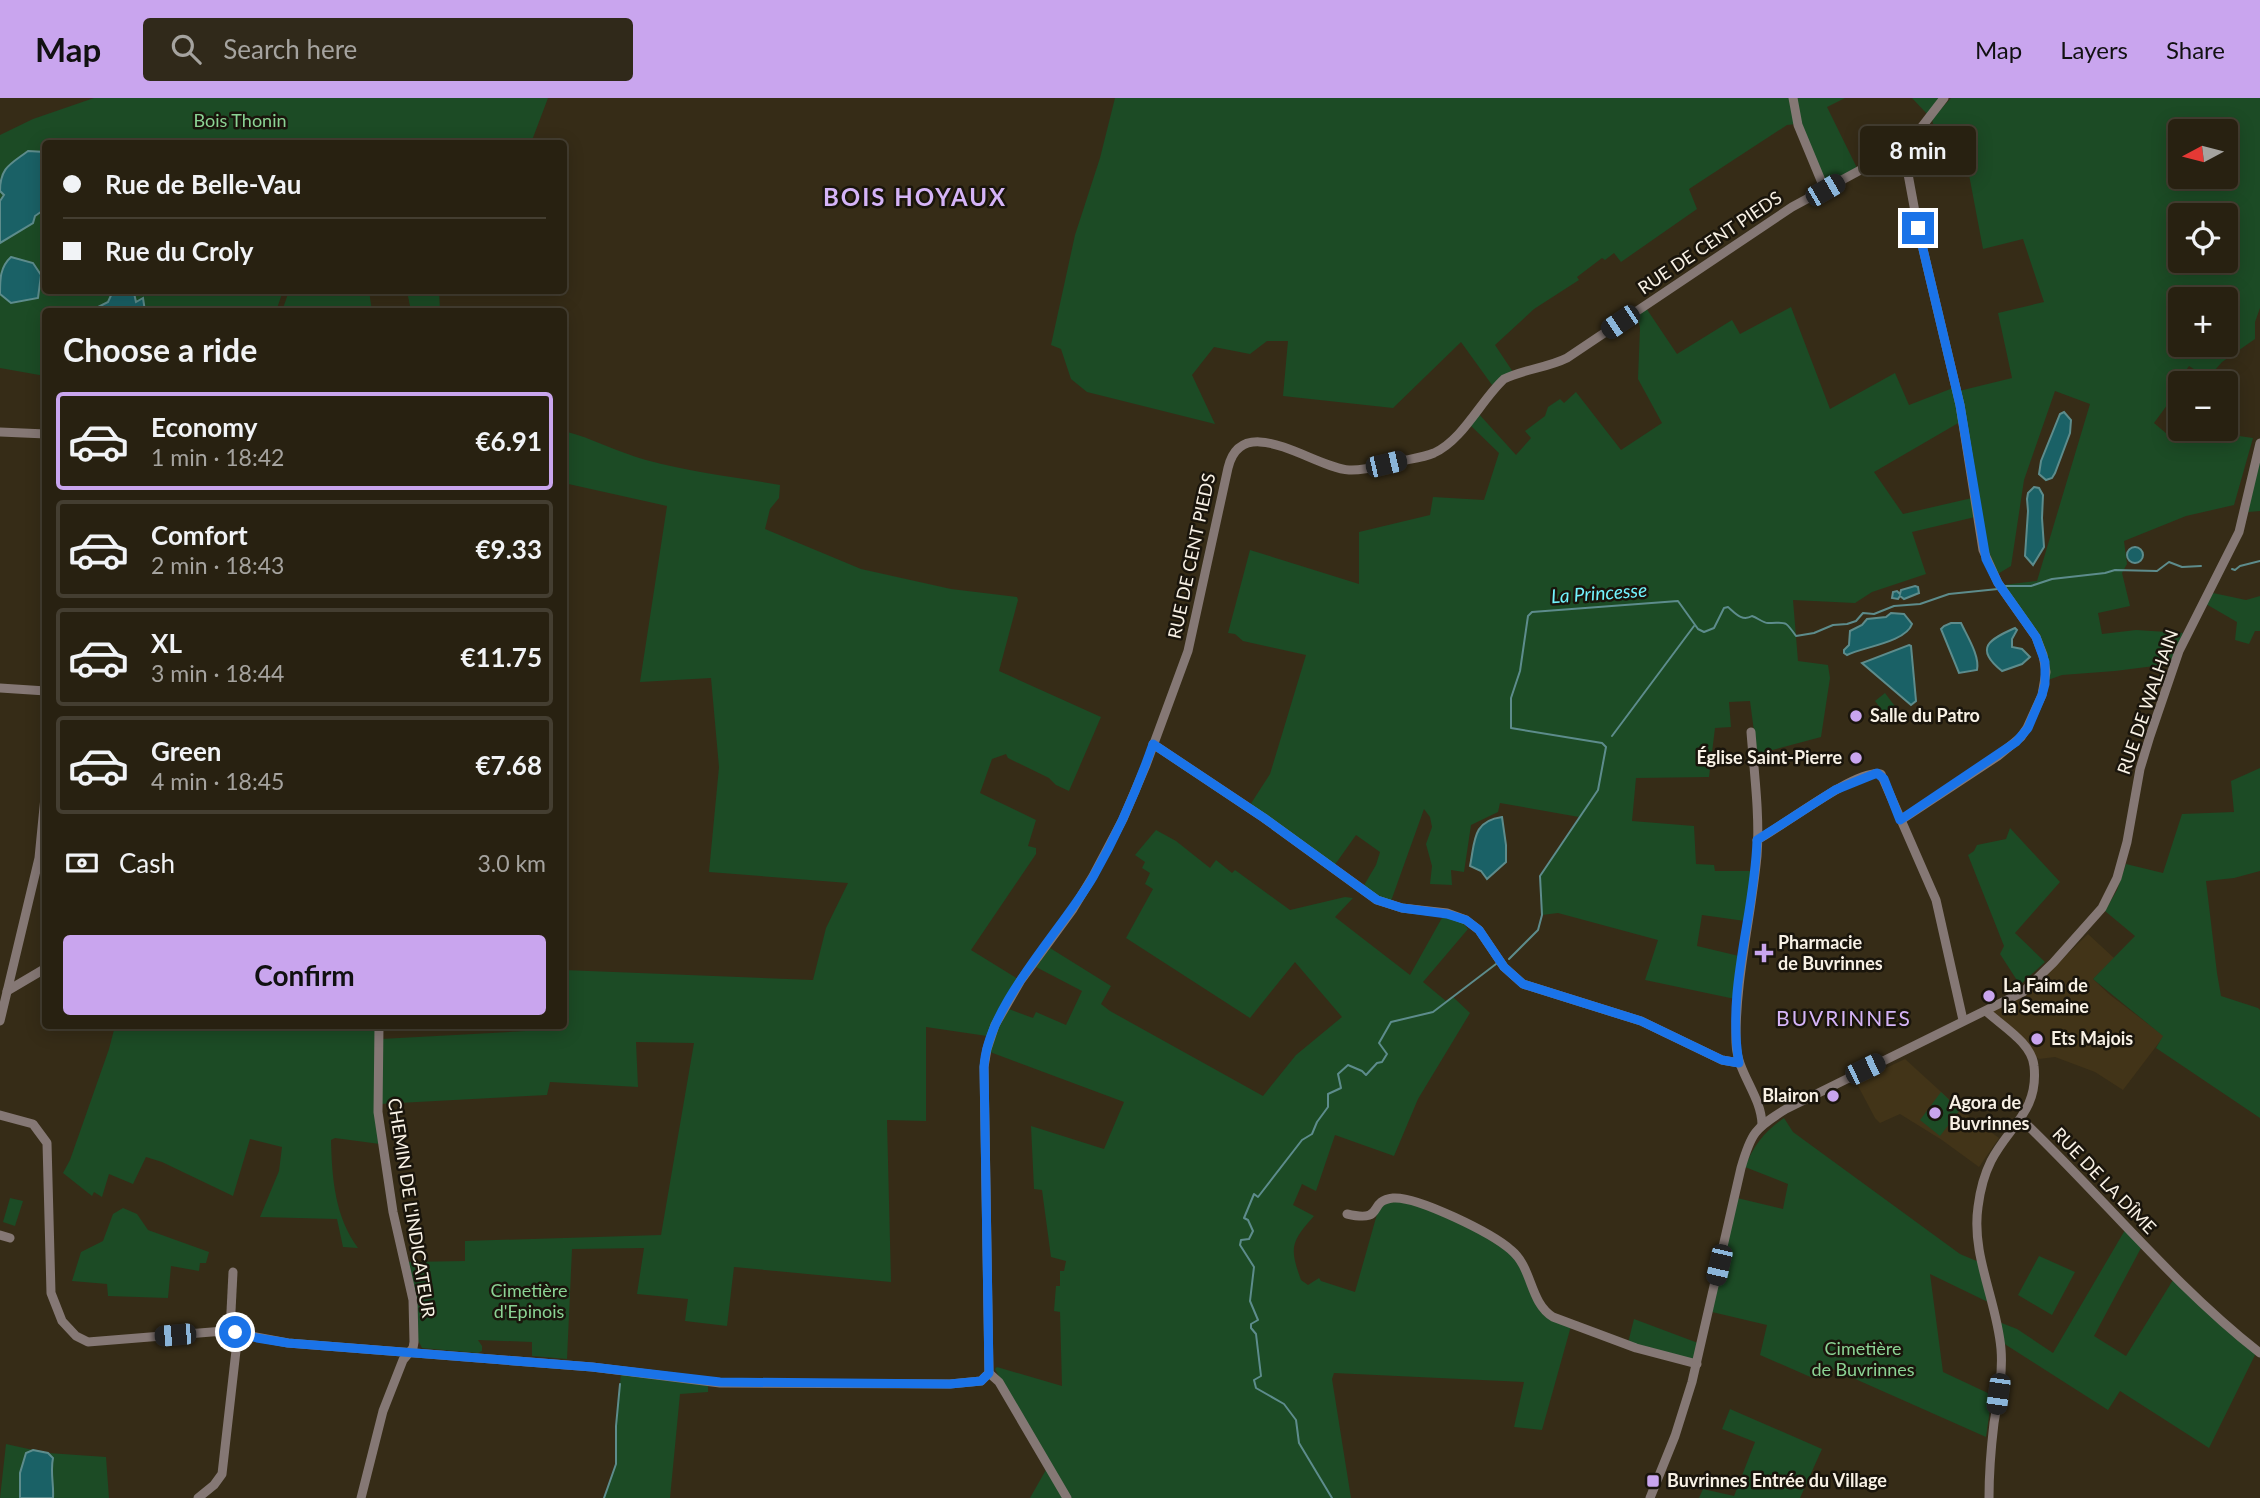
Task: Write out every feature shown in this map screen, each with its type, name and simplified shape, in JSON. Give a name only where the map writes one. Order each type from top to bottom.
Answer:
[{"type":"street","points":[[1793,98],[1798,125],[1825,190]]},
{"type":"street","name":"RUE DE CENT PIEDS","points":[[989,1373],[984,1067],[989,1038],[1021,980],[1073,909],[1123,818],[1188,651],[1230,459],[1237,449],[1248,443],[1264,442],[1335,468],[1354,470],[1434,452],[1453,439],[1504,379],[1567,358],[1771,220],[1903,147],[1944,98]]},
{"type":"street","points":[[1900,820],[1998,756],[2021,737],[2028,728],[2042,695],[2046,672],[2036,637],[1998,583],[1983,550],[1960,405],[1921,241],[1903,147]]},
{"type":"street","points":[[0,432],[42,433]]},
{"type":"street","name":"RUE DE WALHAIN","points":[[1762,1124],[1786,1109],[2023,992],[2102,908],[2122,863],[2140,768],[2150,736],[2183,642],[2239,531],[2260,443]]},
{"type":"street","points":[[0,688],[42,691]]},
{"type":"street","points":[[1650,1498],[1675,1436],[1697,1364],[1741,1168],[1751,1140],[1762,1124],[1760,1105],[1739,1063],[1737,1047],[1738,998],[1757,840],[1751,732]]},
{"type":"street","points":[[1153,744],[1242,803],[1377,900],[1402,908],[1447,914],[1466,920],[1479,930],[1504,967],[1523,984],[1641,1021],[1722,1060],[1739,1063]]},
{"type":"street","points":[[1757,840],[1835,790],[1877,773],[1884,779],[1937,900],[1963,1020]]},
{"type":"street","points":[[0,1021],[39,858],[42,828]]},
{"type":"street","points":[[7,991],[42,970]]},
{"type":"street","points":[[1986,1010],[2023,1044],[2033,1059],[2034,1072],[2032,1097],[2021,1119],[1992,1160],[1980,1193],[1976,1219],[1979,1251],[1993,1304],[2001,1350],[1989,1498]]},
{"type":"street","name":"CHEMIN DE L'INDICATEUR","points":[[379,1029],[378,1112],[393,1212],[413,1300],[414,1342],[410,1352]]},
{"type":"street","points":[[0,1115],[33,1124],[47,1143],[51,1293],[62,1321],[82,1340],[96,1342],[234,1332],[288,1343],[592,1367],[720,1382],[950,1384],[981,1381],[989,1373],[999,1382],[1067,1498]]},
{"type":"street","name":"RUE DE LA DÎME","points":[[2021,1119],[2087,1184],[2163,1266],[2260,1353]]},
{"type":"street","points":[[1347,1213],[1368,1217],[1378,1205],[1388,1199],[1406,1199],[1420,1203],[1508,1247],[1522,1262],[1543,1310],[1553,1317],[1626,1344],[1697,1364]]},
{"type":"street","points":[[198,1498],[214,1485],[222,1474],[234,1332],[233,1272]]},
{"type":"street","points":[[361,1498],[380,1422],[403,1360],[410,1352]]},
{"type":"shaded area","points":[[2088,934],[2114,958],[2093,979],[2164,1036],[2123,1090],[2095,1072],[2055,1057],[2039,1059],[1991,1012],[2025,996]]},
{"type":"shaded area","points":[[1905,1059],[1962,1111],[1999,1138],[1979,1167],[1900,1114],[1880,1123],[1875,1118],[1856,1082]]},
{"type":"green space","name":"Bois Thonin","points":[[94,98],[548,98],[532,140],[42,140],[42,294],[282,294],[277,308],[42,308],[42,375],[0,368],[0,135],[33,119]]},
{"type":"green space","points":[[1115,98],[1792,98],[1796,124],[1787,125],[1689,189],[1697,209],[1621,262],[1614,253],[1605,260],[1602,258],[1577,277],[1579,280],[1534,309],[1495,345],[1513,372],[1492,385],[1461,342],[1393,408],[1283,396],[1288,341],[1267,341],[1250,354],[1214,347],[1192,375],[1215,424],[1087,392],[1071,379],[1061,349],[1051,345],[1075,235],[1100,158]]},
{"type":"green space","points":[[1795,98],[1845,98],[1827,107],[1857,168],[1826,184],[1801,128]]},
{"type":"green space","points":[[1912,98],[1941,98],[1928,115]]},
{"type":"green space","points":[[1951,98],[2260,98],[2260,308],[2255,322],[2255,339],[2238,351],[2238,287],[2168,287],[2168,357],[2229,357],[2214,371],[2197,371],[2189,366],[2186,371],[2168,371],[2168,404],[2154,423],[2168,435],[2168,441],[2238,441],[2238,436],[2253,438],[2234,505],[2186,516],[2124,541],[2127,564],[2122,573],[2130,606],[2098,613],[2102,634],[2136,630],[2183,633],[2170,664],[2062,675],[2048,680],[2047,659],[2003,585],[2037,581],[2090,404],[2055,391],[2024,480],[2011,566],[1996,575],[1986,552],[1959,391],[2012,378],[1998,313],[2044,302],[2023,239],[1983,249],[1967,164],[1937,142],[1932,119]]},
{"type":"green space","points":[[288,294],[369,294],[372,308],[283,308]]},
{"type":"green space","points":[[408,294],[439,294],[440,308],[410,308]]},
{"type":"green space","points":[[1791,307],[1830,409],[1895,373],[1909,405],[1953,388],[1960,422],[1874,472],[1903,514],[1972,498],[1975,517],[1912,532],[1926,574],[1872,592],[1855,603],[1793,600],[1798,661],[1828,665],[1830,678],[1821,737],[1757,754],[1750,701],[1729,702],[1731,727],[1715,728],[1709,777],[1636,778],[1632,821],[1694,826],[1696,864],[1714,865],[1715,871],[1752,871],[1745,921],[1702,915],[1697,946],[1739,956],[1735,999],[1645,980],[1658,940],[1558,913],[1542,915],[1540,876],[1579,817],[1500,803],[1498,812],[1471,825],[1464,872],[1451,870],[1452,885],[1430,884],[1432,866],[1426,844],[1432,827],[1430,817],[1424,809],[1391,901],[1363,887],[1380,852],[1356,835],[1334,866],[1250,805],[1270,774],[1306,655],[1243,641],[1235,634],[1228,633],[1250,550],[1359,584],[1359,532],[1430,515],[1433,497],[1484,500],[1499,453],[1469,424],[1478,413],[1516,455],[1531,438],[1525,431],[1545,416],[1548,407],[1560,399],[1564,403],[1576,392],[1621,450],[1662,423],[1638,379],[1640,328],[1637,314],[1646,308],[1677,354],[1732,320],[1740,334]]},
{"type":"green space","name":"Cimetière d'Epinois","points":[[567,432],[635,457],[663,464],[780,485],[779,498],[770,509],[765,529],[861,569],[951,589],[1017,597],[999,671],[1101,717],[1069,791],[1008,758],[1006,754],[992,759],[980,793],[1036,820],[1028,846],[1036,848],[1036,854],[971,950],[1018,979],[987,1036],[926,1027],[926,1121],[887,1120],[891,1282],[734,1267],[727,1326],[685,1321],[688,1299],[637,1294],[644,1248],[572,1249],[567,1359],[532,1356],[532,1342],[478,1340],[482,1351],[478,1353],[422,1348],[418,1340],[407,1262],[465,1261],[465,1241],[661,1235],[694,1043],[636,1042],[638,1087],[550,1082],[547,1095],[380,1104],[381,1039],[567,1029],[567,970],[813,980],[826,928],[848,883],[709,872],[719,767],[711,678],[640,682],[667,506],[567,484]]},
{"type":"green space","points":[[2260,454],[2260,511],[2248,512]]},
{"type":"green space","points":[[2213,593],[2246,600],[2260,596],[2260,631],[2255,631],[2249,644],[2235,640],[2237,622],[2206,604]]},
{"type":"green space","points":[[1885,693],[1900,713],[1889,720],[1875,701]]},
{"type":"green space","points":[[2260,768],[2260,871],[2234,878],[2206,881],[2221,996],[2260,1010],[2260,1118],[2156,1048],[2163,1036],[2093,979],[2135,936],[2105,911],[2117,890],[2126,864],[2163,873],[2182,814],[2234,812],[2231,781]]},
{"type":"green space","points":[[2010,828],[2060,882],[2015,933],[2045,962],[2020,985],[2000,954],[2004,946],[1968,855],[1977,845],[2006,839]]},
{"type":"green space","points":[[1156,830],[1176,841],[1210,868],[1216,860],[1232,873],[1235,870],[1290,910],[1345,897],[1353,898],[1335,917],[1410,975],[1443,916],[1464,924],[1468,929],[1423,982],[1446,1001],[1452,996],[1470,1013],[1418,1099],[1394,1156],[1335,1135],[1316,1191],[1302,1184],[1293,1205],[1314,1216],[1294,1245],[1295,1260],[1301,1280],[1308,1285],[1319,1278],[1355,1292],[1379,1207],[1382,1204],[1406,1200],[1474,1230],[1516,1257],[1536,1303],[1571,1326],[1542,1430],[1514,1427],[1524,1382],[1334,1373],[1332,1379],[1351,1498],[1070,1498],[995,1369],[997,1367],[1062,1386],[1060,1312],[1054,1311],[1056,1286],[1060,1286],[1060,1271],[1064,1271],[1066,1261],[1051,1257],[1042,1190],[1034,1189],[1031,1126],[1104,1149],[1124,1102],[990,1052],[1009,1009],[1033,1018],[1036,1012],[1066,1025],[1082,991],[1036,967],[1050,948],[1111,986],[1101,1004],[1110,1011],[1263,1096],[1296,1055],[1342,1017],[1295,962],[1250,1018],[1126,938],[1153,889],[1145,884],[1150,873],[1142,868],[1145,862],[1135,855]]},
{"type":"green space","points":[[114,1029],[376,1029],[380,1144],[335,1138],[331,1140],[336,1197],[344,1224],[358,1248],[343,1247],[337,1219],[260,1217],[279,1171],[282,1147],[250,1139],[233,1196],[146,1157],[133,1184],[109,1174],[102,1197],[94,1192],[92,1196],[63,1173]]},
{"type":"green space","points":[[1941,1092],[1960,1110],[1940,1136],[1920,1120]]},
{"type":"green space","name":"Cimetière de Buvrinnes","points":[[1784,1118],[1793,1132],[1960,1254],[1979,1262],[1990,1303],[1930,1274],[1943,1372],[1992,1395],[1986,1437],[1826,1366],[1822,1366],[1815,1379],[1760,1355],[1767,1325],[1712,1312],[1737,1198],[1783,1209],[1788,1184],[1745,1167],[1761,1139]]},
{"type":"green space","points":[[10,1198],[23,1201],[15,1226],[3,1222]]},
{"type":"green space","points":[[123,1208],[137,1214],[148,1230],[209,1252],[206,1263],[200,1263],[199,1271],[171,1266],[168,1298],[108,1296],[107,1284],[72,1281],[81,1252],[103,1241],[113,1214]]},
{"type":"green space","points":[[2125,1230],[2141,1248],[2094,1336],[2126,1356],[2173,1280],[2256,1353],[2209,1448],[2120,1391],[2108,1410],[2003,1343],[1999,1322],[2017,1329],[2053,1353]]},
{"type":"green space","points":[[2039,1256],[2075,1272],[2052,1315],[2018,1295]]},
{"type":"green space","points":[[1634,1319],[1698,1343],[1695,1358],[1690,1360],[1628,1343]]},
{"type":"green space","points":[[621,1373],[708,1385],[708,1392],[680,1394],[670,1498],[604,1498],[616,1464]]},
{"type":"green space","points":[[1730,1409],[1822,1449],[1800,1498],[1699,1498],[1703,1489],[1734,1496],[1755,1442],[1722,1429]]},
{"type":"green space","points":[[6,1444],[33,1450],[26,1454],[20,1473],[20,1498],[0,1498]]},
{"type":"green space","points":[[48,1453],[106,1457],[109,1498],[53,1498],[53,1458]]},
{"type":"green space","points":[[1047,1468],[1065,1498],[1030,1498]]},
{"type":"water","points":[[28,151],[42,152],[42,211],[35,216],[33,223],[0,243],[0,201],[4,195],[0,191],[2,176],[12,163]]},
{"type":"water","points":[[11,257],[33,263],[41,275],[38,298],[11,303],[0,294],[3,269]]},
{"type":"water","points":[[112,294],[134,294],[136,302],[143,298],[145,308],[98,308],[108,302]]},
{"type":"water","points":[[2064,412],[2071,420],[2070,433],[2055,473],[2052,478],[2046,480],[2039,474],[2041,461],[2060,414]]},
{"type":"water","points":[[2034,487],[2039,488],[2043,495],[2044,547],[2033,565],[2025,556],[2027,499],[2028,493]]},
{"type":"water","points":[[2135,547],[2143,555],[2135,563],[2127,555]]},
{"type":"water","points":[[1918,587],[1919,593],[1904,599],[1900,596],[1898,599],[1892,598],[1893,592],[1900,594],[1901,590]]},
{"type":"water","points":[[1891,613],[1904,614],[1912,624],[1908,630],[1893,640],[1847,655],[1844,653],[1849,645],[1850,631],[1867,619],[1886,617]]},
{"type":"water","points":[[1951,623],[1961,623],[1975,652],[1977,670],[1959,673],[1941,629]]},
{"type":"water","points":[[2015,628],[2017,630],[2012,639],[2012,647],[2022,649],[2030,657],[2022,664],[2002,671],[1988,656],[1988,645],[1998,636]]},
{"type":"water","points":[[1909,645],[1916,701],[1911,705],[1862,663]]},
{"type":"water","points":[[1502,817],[1506,862],[1487,879],[1481,871],[1470,866],[1474,841],[1485,823]]},
{"type":"water","points":[[33,1450],[48,1453],[53,1458],[53,1498],[20,1498],[20,1473],[26,1453]]},
{"type":"waterway","name":"La Princesse","points":[[2232,569],[2260,561]]},
{"type":"waterway","name":"La Princesse","points":[[2005,586],[2031,586],[2052,579],[2115,570],[2157,571],[2169,562],[2182,567],[2201,566]]},
{"type":"waterway","name":"La Princesse","points":[[1509,959],[1538,930],[1542,915],[1540,876],[1598,790],[1606,747],[1602,743],[1511,728],[1511,698],[1520,671],[1528,616],[1532,612],[1678,601],[1698,629],[1704,632],[1714,628],[1724,608],[1728,607],[1742,617],[1752,616],[1766,623],[1784,623],[1796,636],[1856,621],[1863,613],[1874,614],[1894,606],[1920,604],[1949,594],[1998,589]]},
{"type":"waterway","points":[[1612,736],[1694,626]]},
{"type":"waterway","name":"La Princesse","points":[[1332,1498],[1299,1443],[1296,1420],[1284,1404],[1256,1388],[1254,1380],[1261,1376],[1256,1334],[1251,1328],[1251,1324],[1258,1320],[1250,1301],[1254,1267],[1240,1245],[1241,1240],[1249,1239],[1253,1231],[1248,1220],[1244,1218],[1254,1194],[1258,1197],[1302,1140],[1312,1134],[1328,1107],[1328,1094],[1341,1088],[1338,1074],[1348,1065],[1366,1075],[1377,1063],[1382,1062],[1387,1054],[1379,1043],[1391,1022],[1433,1012],[1496,964]]},
{"type":"waterway","points":[[604,1498],[616,1464],[620,1384]]},
{"type":"place","name":"Salle du Patro","points":[[1856,716]]},
{"type":"place","name":"Église Saint-Pierre","points":[[1856,758]]},
{"type":"place","name":"Pharmacie de Buvrinnes","points":[[1764,953]]},
{"type":"place","name":"La Faim de la Semaine","points":[[1989,996]]},
{"type":"place","name":"Ets Majois","points":[[2037,1039]]},
{"type":"place","name":"Blairon","points":[[1833,1096]]},
{"type":"place","name":"Agora de Buvrinnes","points":[[1935,1113]]},
{"type":"place","name":"Buvrinnes Entrée du Village","points":[[1653,1481]]},
{"type":"district","name":"BOIS HOYAUX","points":[[915,198]]},
{"type":"district","name":"BUVRINNES","points":[[1844,1019]]},
{"type":"route","points":[[235,1332],[288,1343],[592,1367],[720,1382],[950,1384],[981,1381],[989,1373],[984,1067],[989,1038],[1021,980],[1073,909],[1112,842],[1153,744],[1264,818],[1377,900],[1387,905],[1447,914],[1466,920],[1479,930],[1504,967],[1523,984],[1641,1021],[1722,1060],[1739,1063],[1736,1023],[1738,998],[1757,840],[1835,790],[1877,773],[1884,779],[1900,820],[2016,742],[2028,728],[2045,684],[2045,662],[2036,637],[1998,583],[1983,550],[1960,405],[1918,228]]}]
